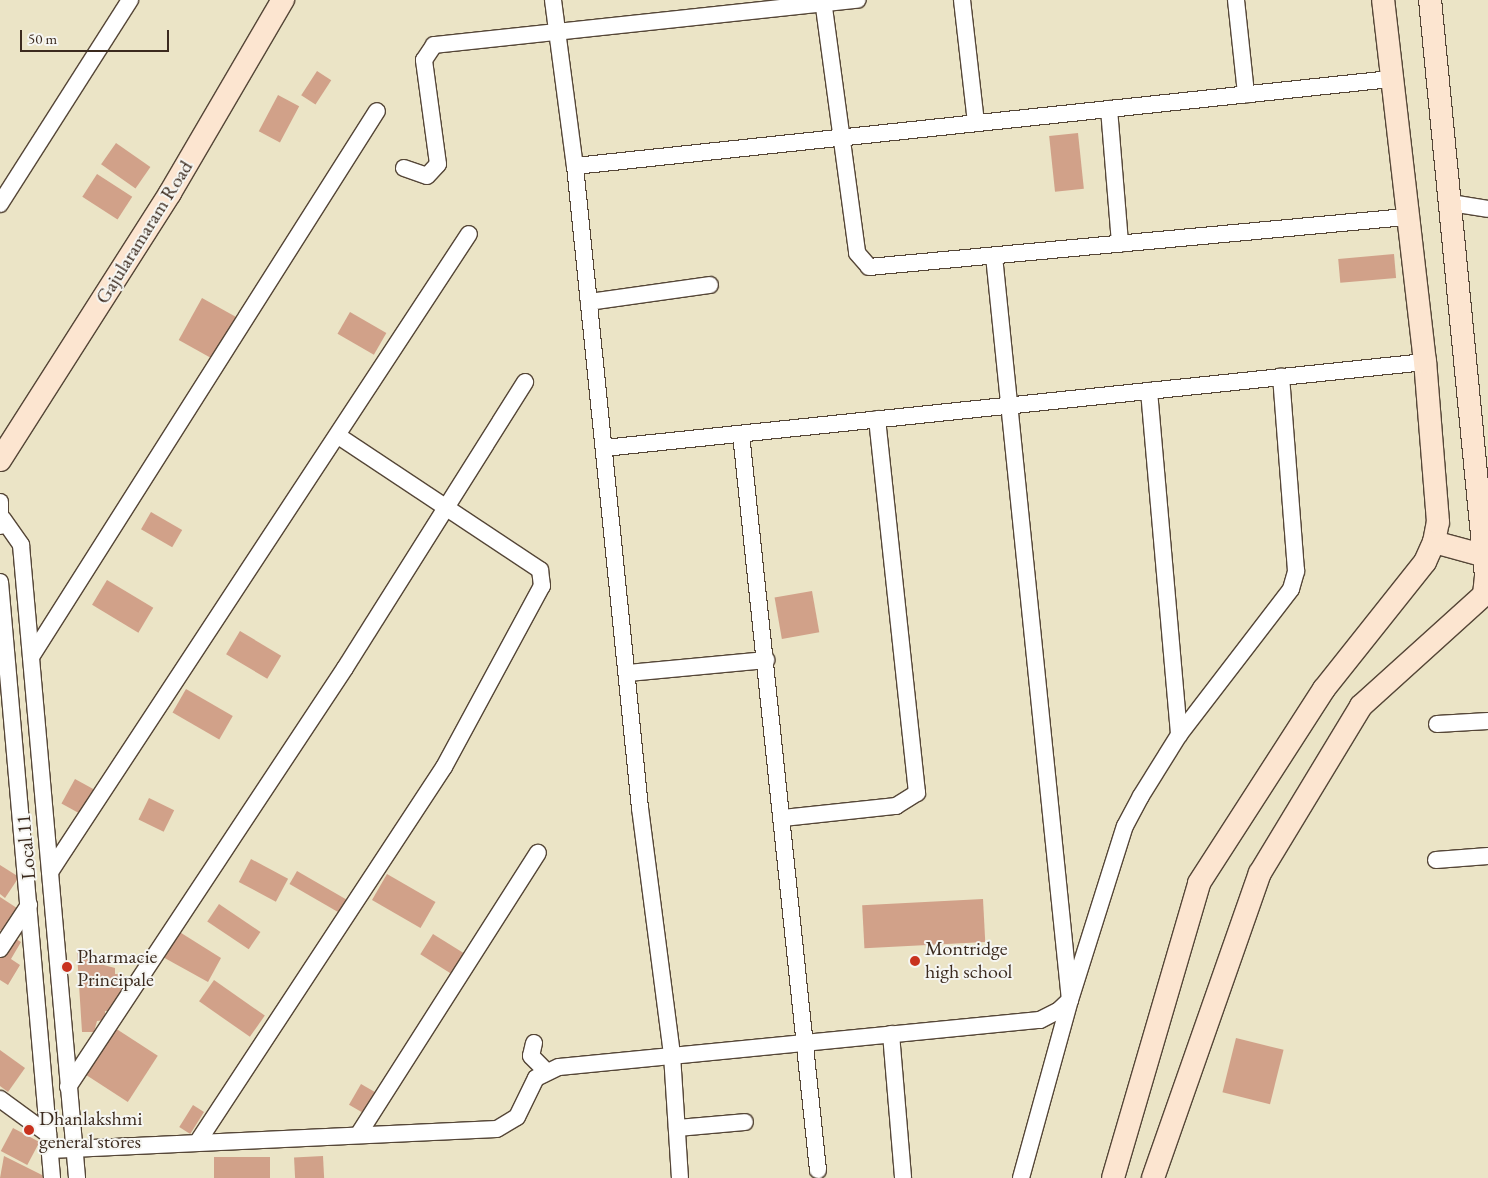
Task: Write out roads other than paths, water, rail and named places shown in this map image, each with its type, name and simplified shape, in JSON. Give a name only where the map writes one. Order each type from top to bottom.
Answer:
[{"type":"street","points":[[0,204],[130,0]]},
{"type":"street","name":"Gajularamaram Road","points":[[0,460],[170,193],[283,0]]},
{"type":"street","points":[[553,0],[559,32],[575,166],[628,673],[640,808],[672,1056],[680,1178]]},
{"type":"street","points":[[404,168],[427,176],[438,164],[424,60],[428,51],[434,46],[823,2],[858,0]]},
{"type":"street","points":[[962,0],[976,122]]},
{"type":"street","points":[[1236,0],[1246,94]]},
{"type":"street","points":[[1112,1178],[1199,883],[1324,689],[1425,562],[1434,542],[1438,522],[1425,362],[1406,217],[1383,0]]},
{"type":"street","points":[[1153,1178],[1260,873],[1361,706],[1486,596],[1451,203],[1430,0]]},
{"type":"street","points":[[823,2],[857,253],[869,267],[1406,217]]},
{"type":"street","points":[[575,166],[1391,79]]},
{"type":"street","points":[[1109,108],[1120,244]]},
{"type":"street","points":[[31,657],[377,111]]},
{"type":"street","points":[[1451,203],[1488,209]]},
{"type":"street","points":[[50,872],[469,234]]},
{"type":"street","points":[[994,256],[1070,1000]]},
{"type":"street","points":[[589,302],[710,285]]},
{"type":"street","points":[[604,448],[1425,362]]},
{"type":"street","points":[[1021,1178],[1070,1000],[1126,826],[1179,735],[1291,589],[1296,572],[1281,377]]},
{"type":"street","points":[[68,1087],[345,668],[444,507],[525,382]]},
{"type":"street","points":[[1149,391],[1179,735]]},
{"type":"street","points":[[783,818],[896,806],[917,793],[877,419]]},
{"type":"street","points":[[741,434],[808,1042],[818,1170]]},
{"type":"street","points":[[199,1140],[444,767],[539,596],[540,570],[338,436]]},
{"type":"street","name":"Local 11","points":[[0,502],[1,522],[22,545],[77,1178]]},
{"type":"street","points":[[1434,542],[1482,555]]},
{"type":"street","name":"Local 11","points":[[0,582],[4,692],[12,726],[52,1178]]},
{"type":"street","points":[[628,673],[766,660]]},
{"type":"street","points":[[1437,724],[1488,721]]},
{"type":"street","points":[[12,726],[36,723]]},
{"type":"street","points":[[360,1132],[538,853]]},
{"type":"street","points":[[1436,860],[1488,856]]},
{"type":"street","points":[[0,949],[29,905]]},
{"type":"street","points":[[32,948],[56,945]]},
{"type":"street","points":[[2,1105],[49,1142],[74,1148],[199,1140],[509,1126],[536,1078],[546,1071],[672,1056],[1040,1020],[1070,1000]]},
{"type":"street","points":[[891,1034],[903,1178]]},
{"type":"street","points":[[534,1043],[531,1056],[546,1071]]},
{"type":"street","points":[[677,1128],[745,1122]]},
{"type":"place","name":"Montridge high school","points":[[915,961]]},
{"type":"place","name":"Pharmacie Principale","points":[[67,967]]},
{"type":"place","name":"Dhanlakshmi general stores","points":[[29,1130]]}]
